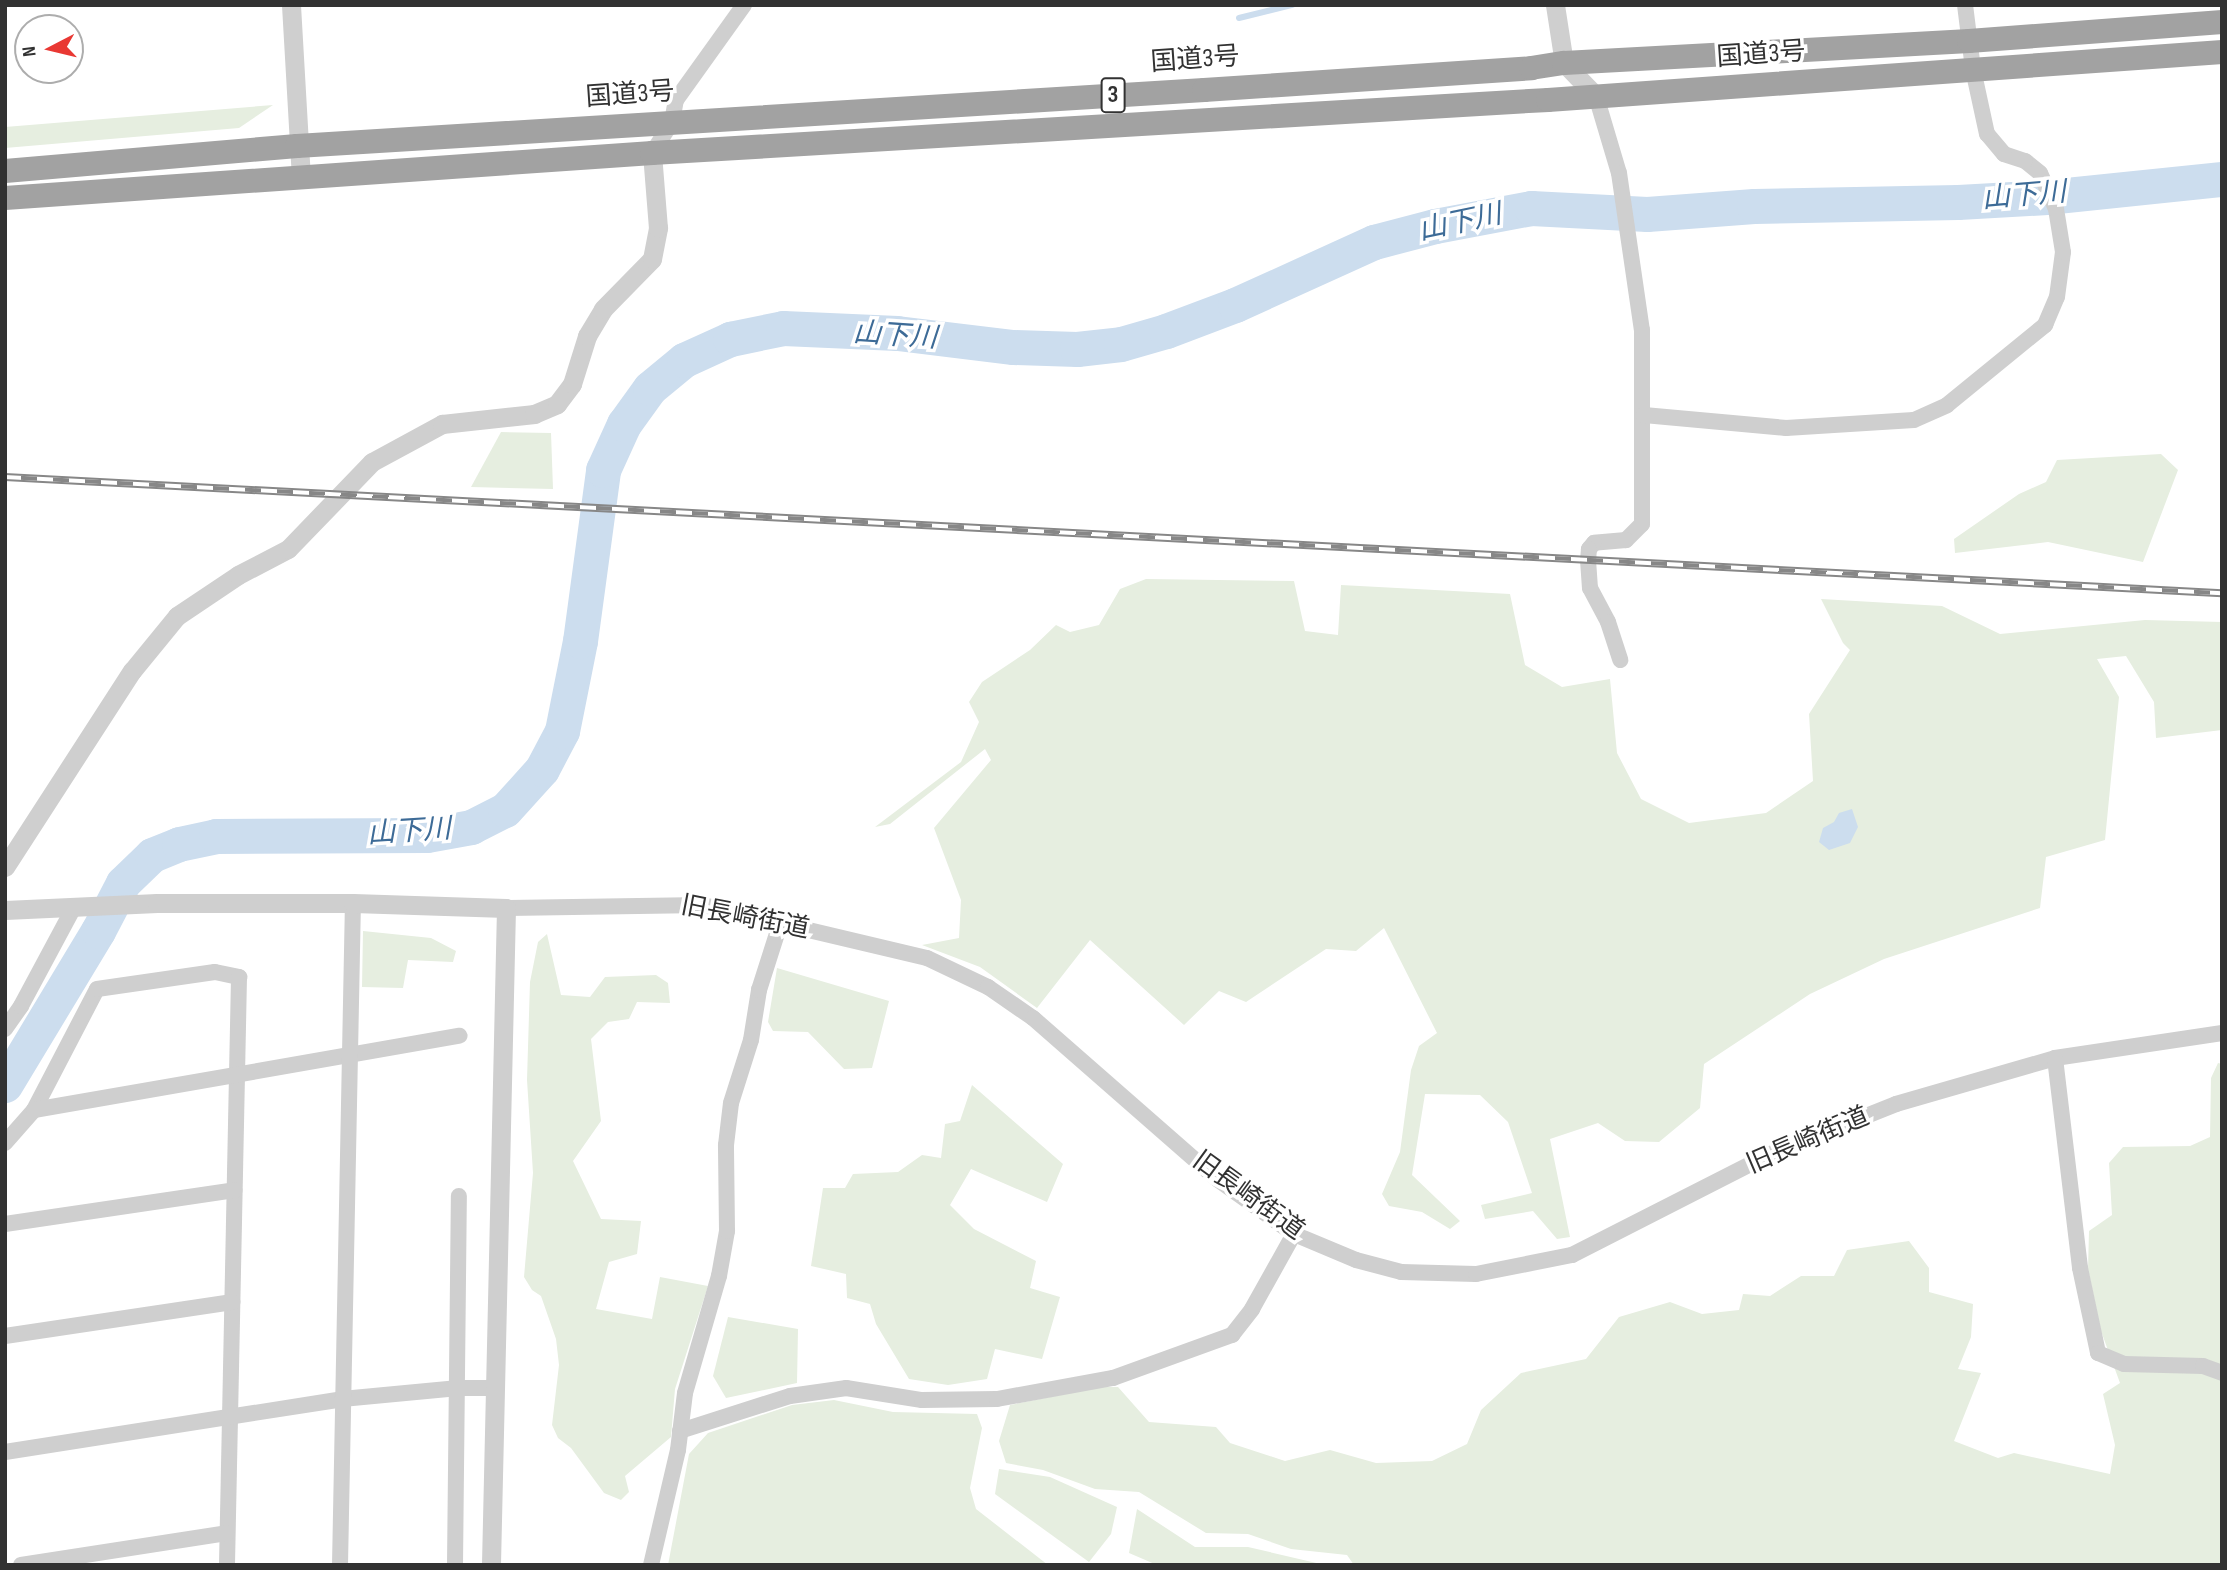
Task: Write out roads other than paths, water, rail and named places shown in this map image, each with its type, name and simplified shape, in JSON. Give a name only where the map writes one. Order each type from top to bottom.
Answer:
[{"type":"highway","name":"国道3号","points":[[5,171],[297,146],[1531,68],[1564,63],[1969,41],[2222,22]]},
{"type":"highway","name":"国道3号","points":[[5,198],[300,180],[652,153],[1596,96],[2222,52]]},
{"type":"street","points":[[291,5],[300,180]]},
{"type":"street","points":[[5,867],[132,671],[177,616],[238,575],[288,550],[372,462],[442,424],[534,414],[557,404],[572,384],[587,336],[604,309],[652,258],[658,228],[652,153],[673,122],[676,100],[744,5]]},
{"type":"street","points":[[1555,5],[1564,63],[1596,96],[1622,187],[1642,330],[1642,524],[1626,540],[1594,543],[1589,549],[1588,560],[1590,588],[1608,622],[1620,660]]},
{"type":"street","points":[[1644,415],[1786,428],[1914,420],[1947,405],[2045,325],[2057,298],[2063,251],[2056,208],[2040,173],[2025,161],[2004,154],[1987,134],[1973,69],[1965,5]]},
{"type":"street","points":[[5,910],[157,903],[353,903],[506,908],[491,1565]]},
{"type":"street","points":[[340,1565],[353,903]]},
{"type":"street","name":"旧長崎街道","points":[[506,908],[703,905],[927,958],[988,987],[1033,1018],[1217,1179],[1294,1234],[1356,1260],[1401,1272],[1476,1274],[1572,1255],[1780,1150],[1896,1104],[2055,1058],[2222,1033]]},
{"type":"street","points":[[5,1029],[80,907]]},
{"type":"street","points":[[651,1565],[680,1431],[685,1393],[719,1276],[727,1231],[726,1145],[731,1104],[751,1040],[760,990],[780,924]]},
{"type":"street","points":[[5,1143],[34,1110],[97,989],[215,972],[239,977],[227,1565]]},
{"type":"street","points":[[34,1110],[460,1036]]},
{"type":"street","points":[[2055,1058],[2080,1268],[2098,1353],[2124,1364],[2203,1366],[2222,1373]]},
{"type":"street","points":[[5,1224],[235,1190]]},
{"type":"street","points":[[455,1565],[459,1196]]},
{"type":"street","points":[[680,1431],[790,1396],[846,1388],[922,1400],[997,1399],[1113,1378],[1233,1335],[1252,1309],[1294,1234]]},
{"type":"street","points":[[5,1336],[232,1302]]},
{"type":"street","points":[[5,1452],[231,1419],[342,1399],[458,1388],[493,1388]]},
{"type":"street","points":[[21,1565],[227,1534]]},
{"type":"water","points":[[1852,809],[1858,827],[1850,843],[1829,850],[1819,842],[1823,828],[1834,822],[1839,813]]},
{"type":"waterway","points":[[1239,18],[1292,5]]},
{"type":"waterway","name":"山下川","points":[[5,1085],[98,931],[123,883],[152,855],[179,844],[216,836],[427,835],[471,827],[505,810],[542,769],[562,731],[580,641],[603,470],[624,424],[650,388],[684,360],[730,339],[783,328],[897,333],[1013,347],[1077,349],[1121,344],[1166,331],[1235,305],[1374,242],[1435,226],[1531,208],[1647,214],[1754,206],[1958,202],[2047,197],[2222,179]]},
{"type":"railway","points":[[5,477],[2222,593]]}]
